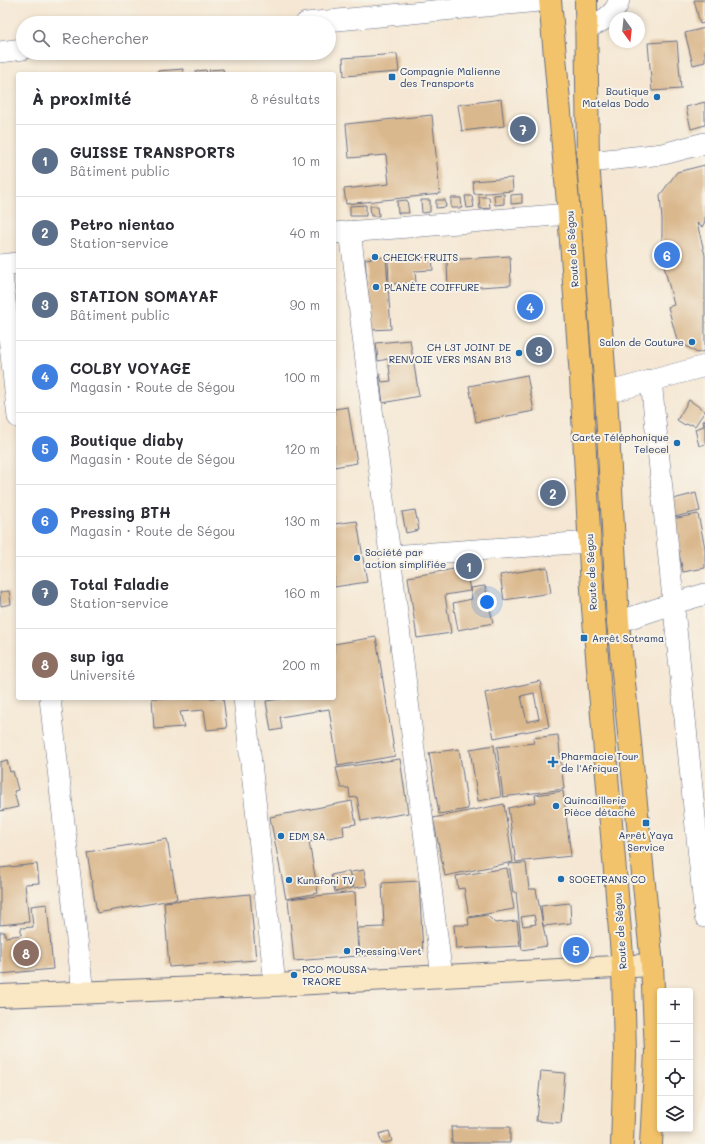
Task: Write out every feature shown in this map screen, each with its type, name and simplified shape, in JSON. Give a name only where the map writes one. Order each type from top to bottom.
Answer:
[{"type":"highway","name":"Route de Ségou","points":[[550,0],[569,214],[581,378],[594,615],[623,967],[625,1055],[622,1144]]},
{"type":"highway","points":[[586,0],[588,162],[606,392],[618,622],[652,966],[656,1052],[651,1144]]},
{"type":"street","points":[[336,20],[550,0]]},
{"type":"street","points":[[586,30],[605,19],[618,7],[619,0]]},
{"type":"street","points":[[0,52],[16,51]]},
{"type":"street","points":[[588,162],[664,154],[705,143]]},
{"type":"street","points":[[442,977],[390,556],[342,232],[569,214]]},
{"type":"street","points":[[6,264],[16,392]]},
{"type":"street","points":[[606,392],[705,366]]},
{"type":"street","points":[[651,380],[701,830],[705,917]]},
{"type":"street","points":[[390,556],[590,542]]},
{"type":"street","points":[[618,622],[705,594]]},
{"type":"street","points":[[50,700],[83,993]]},
{"type":"street","points":[[244,700],[275,985]]},
{"type":"street","points":[[0,996],[275,985],[652,966]]},
{"type":"building","points":[[694,0],[705,0],[705,23],[700,24]]},
{"type":"building","points":[[705,28],[705,62],[693,65],[685,33]]},
{"type":"building","points":[[677,41],[681,89],[652,91],[648,43]]},
{"type":"building","points":[[397,54],[399,72],[344,76],[343,58]]},
{"type":"building","points":[[183,69],[183,72],[158,71]]},
{"type":"building","points":[[223,69],[224,72],[210,72],[209,70]]},
{"type":"building","points":[[206,70],[206,72],[196,72]]},
{"type":"building","points":[[501,99],[504,126],[462,131],[458,105]]},
{"type":"building","points":[[705,102],[705,125],[691,129],[686,107]]},
{"type":"building","points":[[432,115],[440,194],[346,204],[344,189],[389,184],[386,155],[349,158],[346,124]]},
{"type":"building","points":[[705,165],[705,222],[702,227],[697,223],[705,255],[705,351],[697,353],[677,340],[668,307],[674,305],[662,258],[662,219],[660,195],[677,172]]},
{"type":"building","points":[[512,178],[513,191],[474,194],[473,181]]},
{"type":"building","points":[[504,194],[504,204],[495,205],[494,195]]},
{"type":"building","points":[[522,194],[522,203],[511,204],[511,195]]},
{"type":"building","points":[[465,196],[472,196],[474,207],[467,208]]},
{"type":"building","points":[[479,197],[489,197],[490,208],[480,209]]},
{"type":"building","points":[[451,198],[461,198],[462,208],[451,208]]},
{"type":"building","points":[[407,200],[409,213],[398,213],[397,201]]},
{"type":"building","points":[[421,200],[430,200],[430,212],[422,213]]},
{"type":"building","points":[[436,200],[445,200],[446,207],[436,208]]},
{"type":"building","points":[[366,205],[366,216],[350,216],[350,206]]},
{"type":"building","points":[[370,206],[378,206],[379,216],[371,216]]},
{"type":"building","points":[[510,256],[511,285],[448,289],[447,260]]},
{"type":"building","points":[[386,257],[391,329],[371,330],[365,259]]},
{"type":"building","points":[[432,257],[433,270],[415,271],[416,283],[389,284],[388,259]]},
{"type":"building","points":[[410,340],[419,396],[383,403],[379,374],[382,382],[391,381],[388,359],[378,361],[376,343]]},
{"type":"building","points":[[527,375],[534,411],[476,422],[469,386]]},
{"type":"building","points":[[689,400],[705,411],[695,426],[691,424],[685,425],[677,420]]},
{"type":"building","points":[[348,407],[357,463],[336,467],[336,409]]},
{"type":"building","points":[[705,420],[705,444],[699,446],[695,429],[704,426],[703,421]]},
{"type":"building","points":[[696,493],[700,511],[674,517],[670,500]]},
{"type":"building","points":[[415,510],[419,530],[406,533],[402,512]]},
{"type":"building","points":[[698,514],[705,548],[705,568],[683,572],[672,519]]},
{"type":"building","points":[[357,521],[367,582],[336,587],[336,524]]},
{"type":"building","points":[[466,567],[470,591],[445,595],[451,633],[417,638],[408,577]]},
{"type":"building","points":[[547,567],[551,593],[504,600],[500,575]]},
{"type":"building","points":[[485,586],[493,623],[458,630],[453,603],[472,599],[470,588]]},
{"type":"building","points":[[9,591],[11,604],[1,606],[0,592]]},
{"type":"building","points":[[376,637],[395,756],[338,766],[329,709],[280,717],[282,729],[271,731],[266,701],[336,700],[336,644]]},
{"type":"building","points":[[540,681],[549,727],[494,738],[485,693]],"holes":[[[534,693],[539,719],[527,722],[521,696]]]},
{"type":"building","points":[[152,700],[223,700],[227,728],[207,730],[204,710],[180,712],[184,727],[154,729]]},
{"type":"building","points":[[558,735],[564,789],[503,797],[497,747],[534,743],[533,738]]},
{"type":"building","points":[[494,745],[501,797],[478,801],[470,749]]},
{"type":"building","points":[[459,749],[468,809],[439,814],[429,753]]},
{"type":"building","points":[[400,759],[408,813],[361,821],[357,797],[350,798],[349,788],[341,788],[336,768]]},
{"type":"building","points":[[7,760],[10,772],[13,771],[18,790],[14,791],[18,807],[0,811],[0,762]]},
{"type":"building","points":[[563,791],[571,856],[516,862],[508,808],[536,802],[535,795]]},
{"type":"building","points":[[352,801],[356,824],[343,826],[344,835],[309,842],[318,893],[286,899],[270,817]]},
{"type":"building","points":[[504,804],[513,862],[445,876],[433,818]]},
{"type":"building","points":[[167,839],[177,899],[97,913],[87,852]]},
{"type":"building","points":[[526,863],[529,889],[536,889],[547,946],[522,950],[516,892],[513,892],[509,864]],"holes":[[[534,915],[536,924],[523,926],[521,917]]]},
{"type":"building","points":[[37,864],[39,883],[25,884],[29,922],[0,925],[0,868]]},
{"type":"building","points":[[507,868],[514,909],[469,917],[464,888],[458,889],[456,876]]},
{"type":"building","points":[[364,870],[367,886],[354,888],[351,872]]},
{"type":"building","points":[[349,871],[353,888],[335,892],[331,875]]},
{"type":"building","points":[[419,881],[423,952],[360,956],[358,928],[384,927],[382,883]]},
{"type":"building","points":[[355,892],[358,956],[294,961],[288,899]]},
{"type":"building","points":[[250,894],[256,960],[169,967],[164,902]]},
{"type":"building","points":[[570,903],[571,923],[543,926],[541,906]]},
{"type":"building","points":[[47,904],[53,969],[0,974],[0,932],[5,932],[5,937],[21,935],[21,928],[33,927],[31,906]]},
{"type":"building","points":[[487,915],[495,923],[517,921],[520,946],[456,949],[454,925],[469,925],[468,918]]},
{"type":"building","points":[[541,1071],[565,1073],[561,1123],[536,1121]]},
{"type":"building","points":[[451,1127],[510,1127],[510,1143],[452,1143]]},
{"type":"building","points":[[389,1131],[392,1141],[382,1144],[379,1134]]},
{"type":"place","name":"Compagnie Malienne des Transports","points":[[392,77]]},
{"type":"place","name":"Boutique Matelas Dodo","points":[[657,97]]},
{"type":"place","name":"Total Faladie","points":[[523,129]]},
{"type":"place","name":"Pressing BTH","points":[[667,255]]},
{"type":"place","name":"CHEICK FRUITS","points":[[375,257]]},
{"type":"place","name":"PLANÈTE COIFFURE","points":[[376,287]]},
{"type":"place","name":"COLBY VOYAGE","points":[[530,307]]},
{"type":"place","name":"Salon de Couture","points":[[692,342]]},
{"type":"place","name":"STATION SOMAYAF","points":[[539,350]]},
{"type":"place","name":"CH L3T JOINT DE RENVOIE VERS MSAN B13","points":[[519,353]]},
{"type":"place","name":"Carte Téléphonique Telecel","points":[[677,443]]},
{"type":"place","name":"Petro nientao","points":[[553,493]]},
{"type":"place","name":"Société par action simplifiée","points":[[357,558]]},
{"type":"place","name":"GUISSE TRANSPORTS","points":[[469,566]]},
{"type":"place","name":"Arrêt Sotrama","points":[[584,638]]},
{"type":"place","name":"Pharmacie Tour de l'Afrique","points":[[553,762]]},
{"type":"place","name":"Quincaillerie Pièce détaché","points":[[556,806]]},
{"type":"place","name":"Arrêt Yaya Service","points":[[646,823]]},
{"type":"place","name":"EDM SA","points":[[281,836]]},
{"type":"place","name":"SOGETRANS CO","points":[[561,879]]},
{"type":"place","name":"Kunafoni TV","points":[[289,880]]},
{"type":"place","name":"Boutique diaby","points":[[576,950]]},
{"type":"place","name":"Pressing Vert","points":[[347,951]]},
{"type":"place","name":"sup iga","points":[[26,953]]},
{"type":"place","name":"PCO MOUSSA TRAORE","points":[[294,975]]}]
